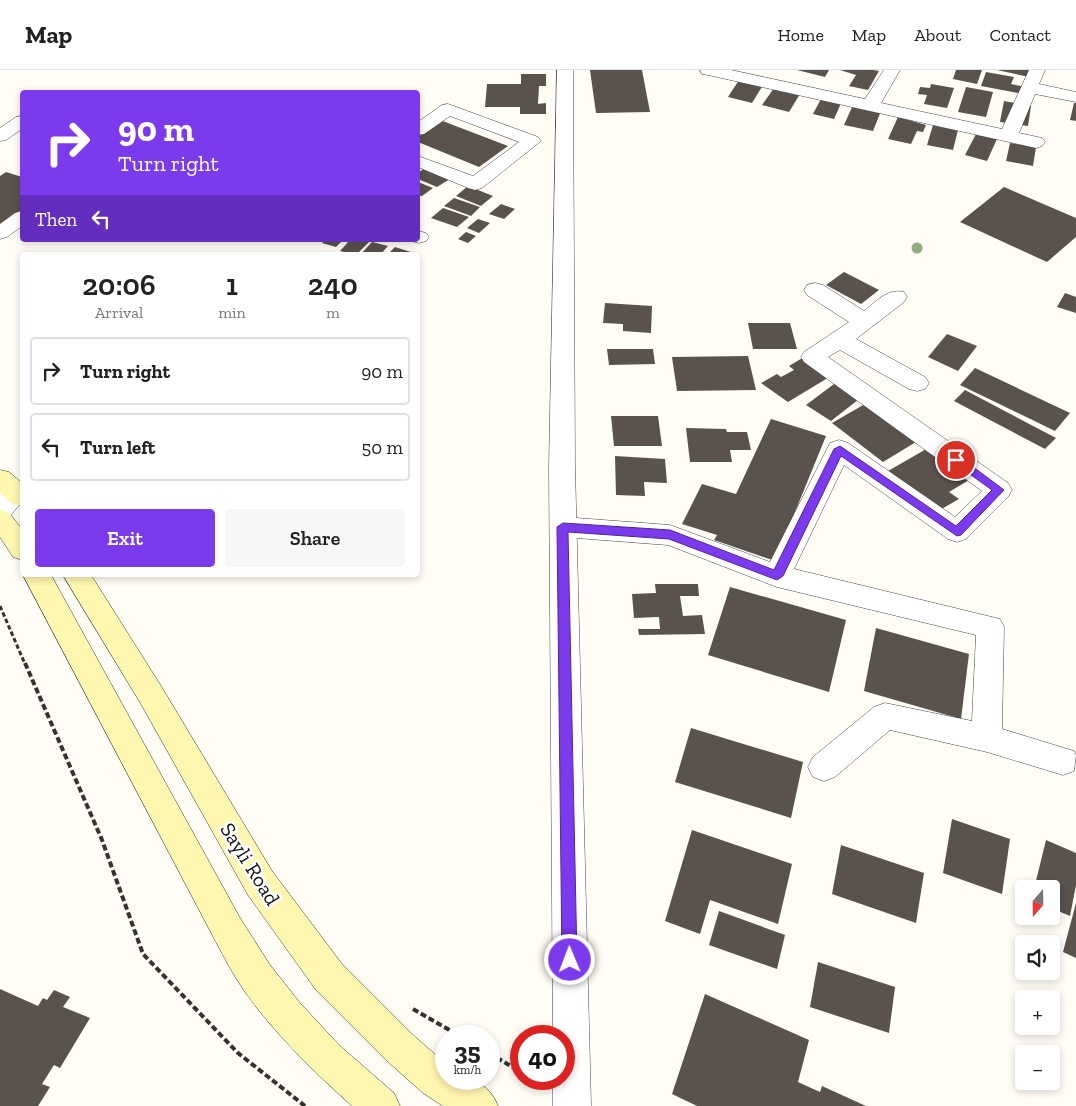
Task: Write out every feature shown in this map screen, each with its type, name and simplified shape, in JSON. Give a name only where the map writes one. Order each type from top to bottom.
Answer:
[{"type":"main road","points":[[0,520],[9,529],[20,547]]},
{"type":"main road","points":[[38,577],[228,930],[257,978],[287,1016],[327,1059],[381,1106]]},
{"type":"main road","name":"Sayli Road","points":[[78,577],[151,696],[260,884],[329,977],[398,1047],[436,1080],[479,1106]]},
{"type":"street","points":[[565,70],[563,527],[572,1106]]},
{"type":"street","points":[[708,70],[753,74],[870,106],[1036,142]]},
{"type":"street","points":[[870,106],[892,70]]},
{"type":"street","points":[[1008,136],[1037,70]]},
{"type":"street","points":[[1029,87],[1076,97]]},
{"type":"street","points":[[420,129],[448,109],[532,141],[474,184],[420,162]]},
{"type":"street","points":[[0,136],[20,122]]},
{"type":"street","points":[[0,233],[20,218]]},
{"type":"street","points":[[815,290],[864,321]]},
{"type":"street","points":[[777,576],[840,449],[957,532],[999,490],[812,357],[840,340],[896,297]]},
{"type":"street","points":[[840,340],[917,383]]},
{"type":"street","points":[[563,527],[670,534],[777,576],[990,627],[987,738]]},
{"type":"street","points":[[824,767],[885,716],[987,738],[1063,761]]},
{"type":"path","points":[[0,606],[102,840],[143,954],[238,1053],[305,1106]]},
{"type":"building","points":[[590,70],[642,70],[650,112],[596,113]]},
{"type":"building","points":[[797,70],[829,70],[825,77]]},
{"type":"building","points":[[840,70],[879,71],[868,90],[849,86],[856,75]]},
{"type":"building","points":[[956,70],[982,70],[977,84],[953,79]]},
{"type":"building","points":[[997,70],[1032,70],[1029,77]]},
{"type":"building","points":[[986,72],[1014,77],[1011,84],[1025,87],[1023,94],[981,86]]},
{"type":"building","points":[[521,74],[546,74],[546,86],[539,86],[538,104],[546,103],[546,114],[520,114],[520,107],[485,107],[487,84],[521,84]]},
{"type":"building","points":[[739,80],[763,85],[752,103],[728,97]]},
{"type":"building","points":[[931,84],[954,88],[947,108],[924,104],[927,95],[918,94],[920,87],[930,88]]},
{"type":"building","points":[[966,87],[993,92],[986,117],[958,112]]},
{"type":"building","points":[[774,88],[800,94],[789,112],[762,105]]},
{"type":"building","points":[[822,97],[842,101],[834,119],[813,114]]},
{"type":"building","points":[[1004,101],[1031,106],[1028,126],[1000,122]]},
{"type":"building","points":[[1074,103],[1076,103],[1076,121],[1070,120]]},
{"type":"building","points":[[853,105],[881,111],[873,131],[844,125]]},
{"type":"building","points":[[898,117],[926,125],[923,132],[917,131],[911,144],[888,139]]},
{"type":"building","points":[[440,120],[508,146],[479,167],[420,143],[420,133]]},
{"type":"building","points":[[933,125],[958,130],[953,150],[927,145]]},
{"type":"building","points":[[976,134],[997,139],[987,161],[965,155]]},
{"type":"building","points":[[1010,143],[1036,147],[1033,166],[1006,161]]},
{"type":"building","points":[[426,167],[450,179],[437,187],[420,180],[420,172]]},
{"type":"building","points":[[6,172],[20,176],[20,211],[0,226],[0,176]]},
{"type":"building","points":[[420,183],[433,188],[420,196]]},
{"type":"building","points":[[468,186],[493,196],[481,206],[456,196]]},
{"type":"building","points":[[1004,187],[1076,218],[1076,237],[1047,262],[960,222]]},
{"type":"building","points":[[454,198],[480,207],[471,216],[444,206]]},
{"type":"building","points":[[501,204],[515,209],[504,219],[489,214]]},
{"type":"building","points":[[443,208],[469,217],[457,227],[431,218]]},
{"type":"building","points":[[478,219],[490,223],[479,233],[467,228]]},
{"type":"building","points":[[466,232],[476,236],[468,243],[458,239]]},
{"type":"building","points":[[323,242],[341,242],[336,247]]},
{"type":"building","points":[[348,242],[369,242],[359,252],[340,251]]},
{"type":"building","points":[[372,242],[388,246],[383,252],[363,252]]},
{"type":"building","points":[[395,247],[411,252],[390,252]]},
{"type":"building","points":[[844,272],[879,290],[861,304],[826,285]]},
{"type":"building","points":[[1065,293],[1076,297],[1076,313],[1057,307]]},
{"type":"building","points":[[605,303],[652,306],[651,333],[623,331],[623,324],[603,323]]},
{"type":"building","points":[[748,323],[790,323],[797,349],[753,349]]},
{"type":"building","points":[[947,334],[977,346],[958,371],[928,357]]},
{"type":"building","points":[[607,349],[653,349],[655,364],[609,365]]},
{"type":"building","points":[[748,356],[756,390],[677,391],[672,357]]},
{"type":"building","points":[[804,357],[831,376],[788,402],[761,383],[777,374],[781,377],[794,370],[789,366]]},
{"type":"building","points":[[975,368],[1070,413],[1055,431],[960,385]]},
{"type":"building","points":[[838,381],[863,396],[831,421],[806,405]]},
{"type":"building","points":[[965,390],[1056,438],[1045,449],[954,401]]},
{"type":"building","points":[[865,404],[916,442],[883,462],[832,423]]},
{"type":"building","points":[[611,416],[658,416],[662,446],[614,446]]},
{"type":"building","points":[[771,419],[826,436],[775,561],[714,540],[717,535],[682,524],[702,484],[736,494]]},
{"type":"building","points":[[686,428],[726,429],[727,432],[747,432],[751,450],[730,450],[732,462],[690,462]]},
{"type":"building","points":[[928,448],[969,480],[949,492],[959,499],[938,511],[888,471]]},
{"type":"building","points":[[615,456],[665,459],[667,483],[644,482],[645,496],[616,495]]},
{"type":"building","points":[[655,584],[698,584],[699,596],[680,596],[683,616],[702,615],[705,634],[639,635],[638,629],[660,629],[659,617],[634,618],[632,594],[656,593]]},
{"type":"building","points":[[730,587],[846,620],[829,692],[708,655]]},
{"type":"building","points":[[876,628],[969,654],[961,719],[864,691]]},
{"type":"building","points":[[691,728],[803,762],[791,818],[675,782]]},
{"type":"building","points":[[952,819],[1010,839],[1002,894],[943,873]]},
{"type":"building","points":[[692,830],[792,864],[778,924],[710,900],[700,934],[665,921]]},
{"type":"building","points":[[1046,840],[1076,853],[1076,885],[1070,916],[1060,912],[1060,880],[1036,880]]},
{"type":"building","points":[[841,845],[924,873],[916,923],[832,894]]},
{"type":"building","points":[[1076,903],[1076,958],[1063,952]]},
{"type":"building","points":[[719,911],[785,935],[777,969],[709,945]]},
{"type":"building","points":[[818,962],[895,987],[889,1033],[810,1007]]},
{"type":"building","points":[[0,989],[38,1006],[43,998],[47,1000],[54,990],[70,997],[63,1007],[90,1018],[60,1068],[54,1065],[42,1084],[50,1087],[38,1106],[0,1106]]},
{"type":"building","points":[[705,994],[809,1040],[798,1082],[820,1092],[822,1086],[866,1106],[697,1106],[672,1094]]},
{"type":"route","points":[[570,960],[563,527],[670,534],[777,576],[840,449],[957,532],[999,490],[956,460]]}]
